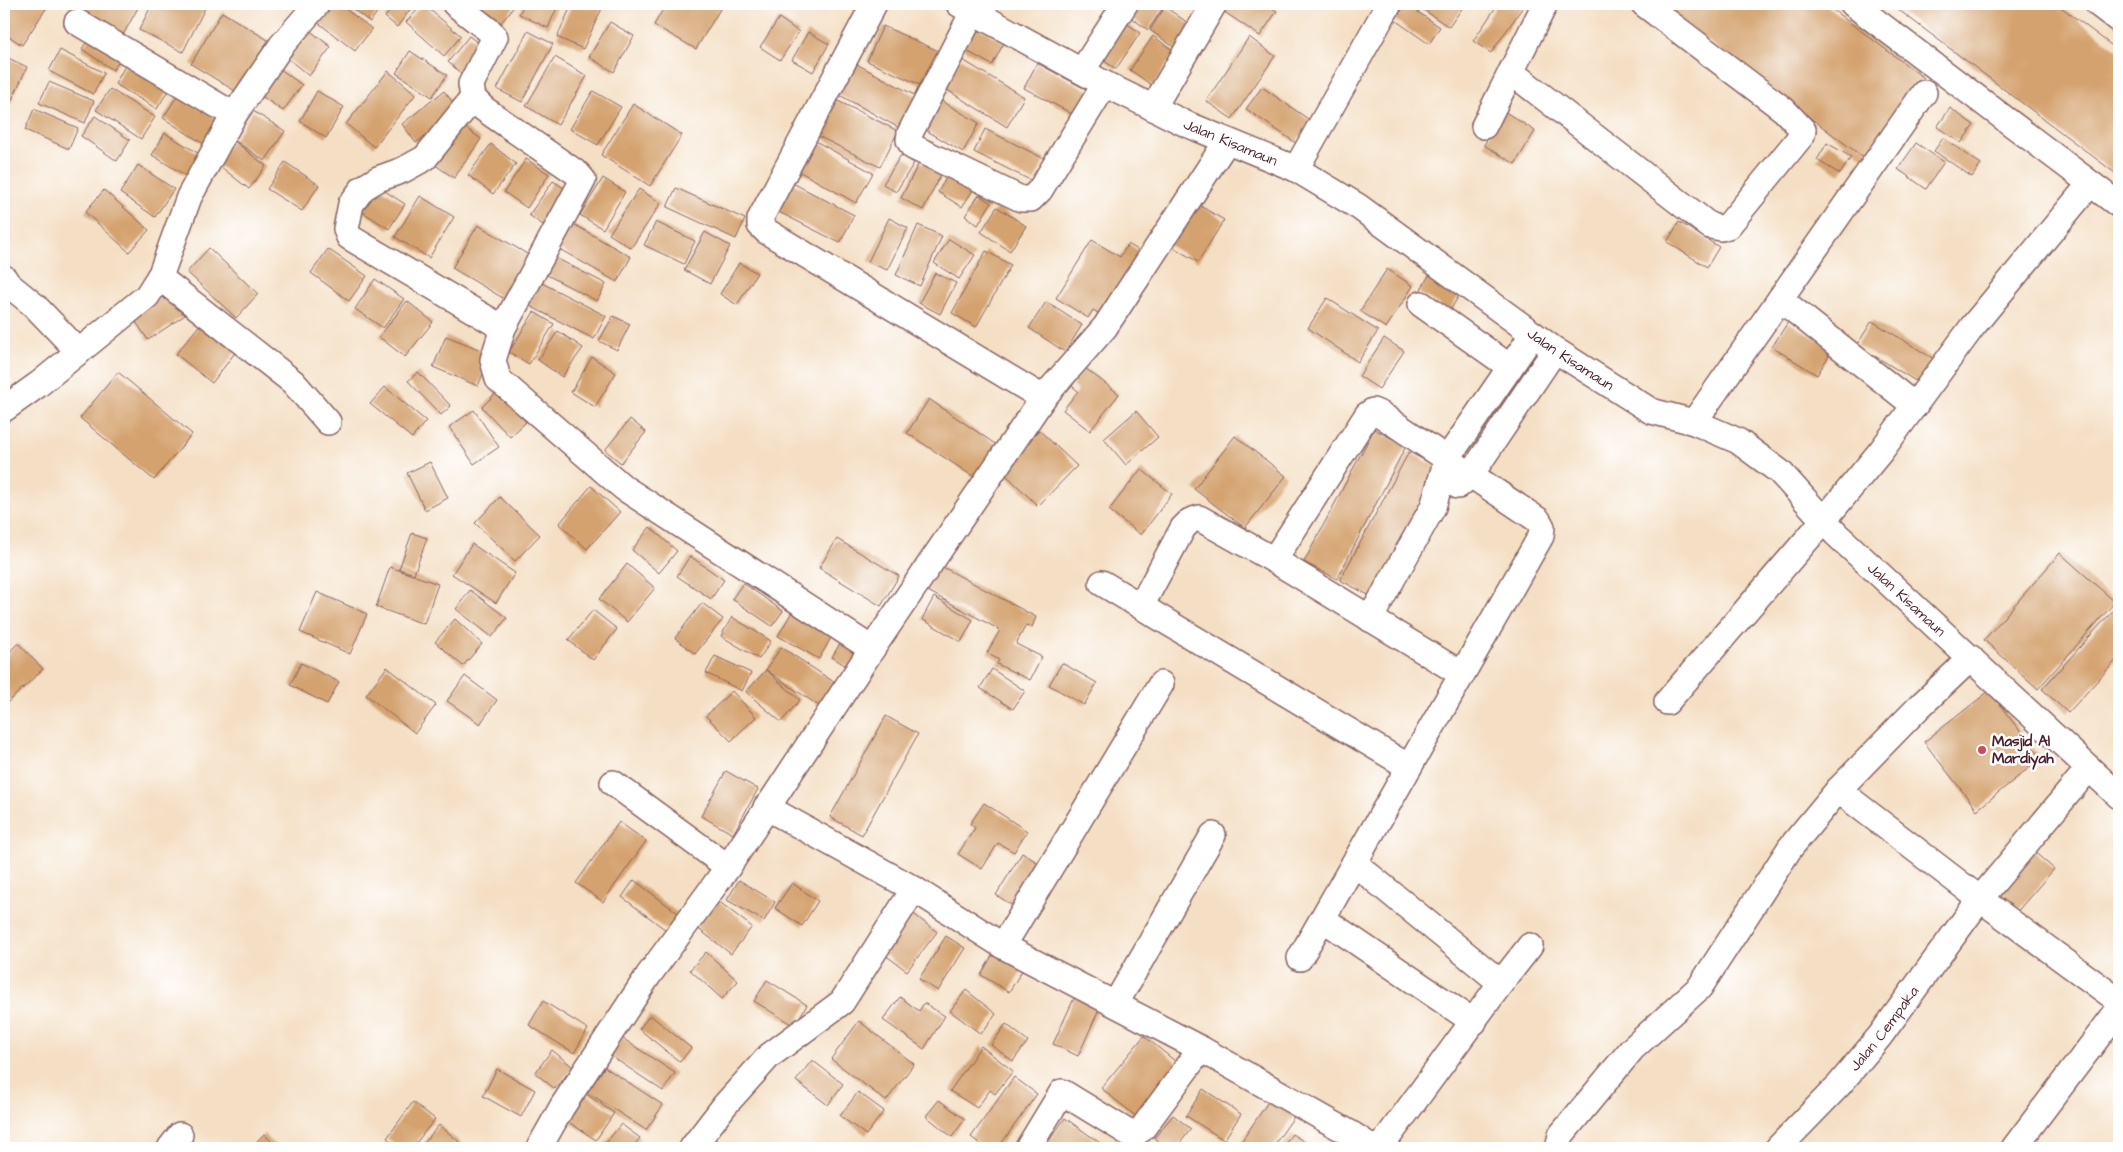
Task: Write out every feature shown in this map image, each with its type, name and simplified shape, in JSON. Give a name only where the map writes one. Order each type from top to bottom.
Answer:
[{"type":"street","points":[[4,409],[79,352],[147,296],[159,277],[189,197],[234,115],[281,46],[317,4]]},
{"type":"street","points":[[455,4],[495,37],[472,84],[473,98],[484,109],[578,174],[583,180],[503,328],[493,360],[495,374],[504,384],[624,488],[872,649]]},
{"type":"street","points":[[874,4],[760,219],[760,225],[766,231],[849,283],[1043,398]]},
{"type":"street","points":[[1082,71],[1125,4]]},
{"type":"street","points":[[1153,108],[1214,4]]},
{"type":"street","points":[[1296,168],[1388,4]]},
{"type":"street","points":[[1484,126],[1545,4]]},
{"type":"street","points":[[1511,72],[1710,226],[1721,228],[1728,226],[1802,135],[1803,130],[1784,110],[1644,4]]},
{"type":"street","points":[[1853,4],[2119,205]]},
{"type":"street","points":[[2098,4],[2119,20]]},
{"type":"street","points":[[966,8],[910,133],[909,140],[913,147],[1021,199],[1031,199],[1040,190],[1105,84]]},
{"type":"street","name":"Jalan Kisamaun","points":[[966,8],[1153,108],[1184,123],[1296,168],[1359,206],[1555,350],[1651,411],[1694,422],[1738,441],[1780,472],[1836,534],[2119,796]]},
{"type":"street","points":[[77,22],[234,115]]},
{"type":"street","points":[[1694,422],[1924,93]]},
{"type":"street","points":[[473,98],[426,158],[403,170],[378,179],[363,188],[351,204],[346,230],[349,237],[503,328]]},
{"type":"street","points":[[539,1148],[562,1106],[648,976],[728,867],[872,649],[1043,398],[1105,327],[1227,141]]},
{"type":"street","points":[[1667,702],[1881,451],[1973,326],[2090,184]]},
{"type":"street","points":[[159,277],[293,382],[328,422]]},
{"type":"street","points":[[4,278],[8,284],[35,306],[79,352]]},
{"type":"street","points":[[1780,299],[1915,406]]},
{"type":"street","points":[[1421,304],[1510,367]]},
{"type":"street","points":[[1370,619],[1433,507],[1446,459],[1533,334]]},
{"type":"street","points":[[1433,507],[1470,476],[1555,350]]},
{"type":"street","points":[[1274,560],[1367,415],[1373,411],[1538,520],[1542,527],[1540,536],[1460,673],[1409,767],[1300,958]]},
{"type":"street","points":[[1141,606],[1183,528],[1190,521],[1199,518],[1274,560],[1460,673]]},
{"type":"street","points":[[1102,583],[1409,767]]},
{"type":"street","points":[[1558,1148],[1561,1135],[1632,1049],[1700,987],[1790,848],[1838,790],[1919,706],[1971,658]]},
{"type":"street","points":[[1003,946],[1161,684]]},
{"type":"street","name":"Jalan Cempaka","points":[[1778,1148],[1839,1085],[1880,1036],[1980,899],[2089,768]]},
{"type":"street","points":[[613,783],[728,867]]},
{"type":"street","points":[[1838,790],[1980,899],[2119,1001]]},
{"type":"street","points":[[766,807],[914,889],[1003,946],[1116,1003],[1201,1049],[1356,1144]]},
{"type":"street","points":[[1116,1003],[1213,835]]},
{"type":"street","points":[[1354,863],[1501,983]]},
{"type":"street","points":[[692,1148],[725,1105],[769,1056],[842,1002],[914,889]]},
{"type":"street","points":[[1323,919],[1474,1022]]},
{"type":"street","points":[[1380,1148],[1530,946]]},
{"type":"street","points":[[2014,1148],[2119,1009]]},
{"type":"street","points":[[1028,1148],[1062,1092],[1132,1134],[1136,1134],[1142,1129],[1201,1049]]},
{"type":"building","points":[[4,4],[49,4],[22,45],[4,33]]},
{"type":"building","points":[[87,4],[140,4],[123,35],[82,13]]},
{"type":"building","points":[[152,4],[196,4],[205,8],[183,52],[139,30]]},
{"type":"building","points":[[330,4],[339,4],[372,29],[355,51],[316,21]]},
{"type":"building","points":[[346,4],[377,4],[381,7],[370,22]]},
{"type":"building","points":[[395,4],[414,4],[397,27],[385,17]]},
{"type":"building","points":[[423,4],[461,36],[444,56],[406,22]]},
{"type":"building","points":[[481,4],[516,4],[501,23],[479,6]]},
{"type":"building","points":[[524,4],[558,5],[548,28],[519,14]]},
{"type":"building","points":[[572,4],[604,4],[583,49],[557,37]]},
{"type":"building","points":[[666,4],[723,4],[696,49],[654,25]]},
{"type":"building","points":[[1131,4],[1166,4],[1148,30],[1125,13]]},
{"type":"building","points":[[1228,4],[1265,4],[1277,11],[1260,36],[1223,11]]},
{"type":"building","points":[[1406,4],[1440,27],[1429,44],[1395,20]]},
{"type":"building","points":[[1415,4],[1459,4],[1463,7],[1449,27]]},
{"type":"building","points":[[1498,4],[1525,4],[1491,53],[1473,41]]},
{"type":"building","points":[[1659,4],[1825,4],[1924,78],[1864,158]]},
{"type":"building","points":[[1891,4],[2057,4],[2119,51],[2119,176]]},
{"type":"building","points":[[1165,7],[1194,27],[1178,50],[1150,30]]},
{"type":"building","points":[[222,12],[276,45],[245,97],[191,64]]},
{"type":"building","points":[[779,18],[799,32],[780,60],[760,47]]},
{"type":"building","points":[[1122,20],[1140,33],[1116,69],[1097,56]]},
{"type":"building","points":[[610,22],[634,36],[614,72],[589,57]]},
{"type":"building","points":[[883,26],[943,53],[927,88],[867,61]]},
{"type":"building","points":[[976,26],[1004,43],[992,65],[963,49]]},
{"type":"building","points":[[308,29],[331,47],[309,76],[286,57]]},
{"type":"building","points":[[528,31],[553,44],[522,102],[497,89]]},
{"type":"building","points":[[93,32],[124,54],[113,70],[82,49]]},
{"type":"building","points":[[808,32],[829,44],[813,72],[792,60]]},
{"type":"building","points":[[469,36],[482,46],[461,73],[448,62]]},
{"type":"building","points":[[1153,36],[1175,52],[1153,86],[1130,70]]},
{"type":"building","points":[[1249,37],[1275,56],[1232,119],[1206,101]]},
{"type":"building","points":[[60,50],[104,73],[93,94],[49,71]]},
{"type":"building","points":[[410,51],[447,75],[432,97],[396,73]]},
{"type":"building","points":[[4,56],[27,67],[7,111],[4,110]]},
{"type":"building","points":[[555,57],[587,76],[558,125],[526,106]]},
{"type":"building","points":[[961,59],[1024,97],[1007,127],[944,88]]},
{"type":"building","points":[[851,61],[918,97],[901,129],[834,92]]},
{"type":"building","points":[[127,62],[170,87],[157,109],[115,84]]},
{"type":"building","points":[[272,63],[302,85],[283,111],[253,90]]},
{"type":"building","points":[[1037,63],[1091,92],[1078,117],[1024,88]]},
{"type":"building","points":[[388,71],[416,94],[374,147],[346,124]]},
{"type":"building","points":[[49,82],[94,101],[85,123],[39,103]]},
{"type":"building","points":[[1262,87],[1311,121],[1296,143],[1246,109]]},
{"type":"building","points":[[110,89],[155,117],[141,139],[96,110]]},
{"type":"building","points":[[317,91],[344,107],[326,138],[300,121]]},
{"type":"building","points":[[444,91],[458,109],[416,143],[402,124]]},
{"type":"building","points":[[593,91],[621,107],[598,145],[570,129]]},
{"type":"building","points":[[178,95],[222,122],[207,146],[163,118]]},
{"type":"building","points":[[933,96],[979,123],[963,152],[917,125]]},
{"type":"building","points":[[832,98],[898,131],[880,167],[814,134]]},
{"type":"building","points":[[633,104],[682,135],[650,186],[601,155]]},
{"type":"building","points":[[1950,108],[1974,125],[1961,143],[1937,127]]},
{"type":"building","points":[[34,109],[78,128],[69,149],[25,130]]},
{"type":"building","points":[[253,111],[285,131],[265,161],[234,140]]},
{"type":"building","points":[[1504,111],[1535,131],[1515,164],[1484,145]]},
{"type":"building","points":[[95,116],[130,140],[117,161],[81,136]]},
{"type":"building","points":[[456,121],[481,139],[454,178],[428,160]]},
{"type":"building","points":[[985,129],[1045,159],[1034,182],[974,152]]},
{"type":"building","points":[[165,133],[201,155],[188,177],[152,155]]},
{"type":"building","points":[[810,138],[873,173],[856,203],[793,168]]},
{"type":"building","points":[[1943,138],[1981,164],[1972,177],[1934,151]]},
{"type":"building","points":[[233,140],[266,166],[249,189],[216,163]]},
{"type":"building","points":[[1827,143],[1851,157],[1840,174],[1817,160]]},
{"type":"building","points":[[1916,143],[1944,162],[1926,189],[1898,169]]},
{"type":"building","points":[[491,144],[516,164],[493,194],[468,175]]},
{"type":"building","points":[[901,155],[914,163],[896,192],[883,184]]},
{"type":"building","points":[[526,159],[549,174],[527,208],[504,192]]},
{"type":"building","points":[[920,161],[942,172],[923,210],[901,198]]},
{"type":"building","points":[[285,162],[319,185],[302,211],[267,189]]},
{"type":"building","points":[[138,165],[174,189],[155,217],[120,193]]},
{"type":"building","points":[[950,171],[975,187],[962,207],[938,192]]},
{"type":"building","points":[[603,178],[625,192],[603,229],[580,215]]},
{"type":"building","points":[[783,178],[854,215],[840,243],[769,207]]},
{"type":"building","points":[[553,181],[567,190],[543,225],[529,215]]},
{"type":"building","points":[[377,186],[405,204],[389,229],[361,211]]},
{"type":"building","points":[[676,188],[745,219],[736,239],[667,207]]},
{"type":"building","points":[[639,189],[661,203],[631,248],[609,234]]},
{"type":"building","points":[[104,190],[149,230],[129,252],[85,212]]},
{"type":"building","points":[[979,195],[991,203],[978,225],[965,216]]},
{"type":"building","points":[[420,196],[454,217],[429,258],[395,237]]},
{"type":"building","points":[[1192,201],[1224,220],[1198,262],[1166,243]]},
{"type":"building","points":[[997,207],[1026,226],[1010,251],[981,232]]},
{"type":"building","points":[[889,218],[908,228],[887,270],[868,262]]},
{"type":"building","points":[[568,221],[631,257],[617,282],[554,246]]},
{"type":"building","points":[[656,222],[695,241],[684,264],[644,245]]},
{"type":"building","points":[[1679,222],[1719,247],[1707,267],[1667,242]]},
{"type":"building","points":[[478,225],[534,258],[508,301],[452,268]]},
{"type":"building","points":[[918,225],[942,236],[920,286],[896,275]]},
{"type":"building","points":[[705,232],[730,246],[710,284],[684,270]]},
{"type":"building","points":[[949,239],[975,255],[959,279],[934,263]]},
{"type":"building","points":[[1092,240],[1120,257],[1128,244],[1143,253],[1105,317],[1093,310],[1088,318],[1056,298]]},
{"type":"building","points":[[209,248],[258,294],[236,318],[187,272]]},
{"type":"building","points":[[328,249],[367,276],[349,301],[311,273]]},
{"type":"building","points":[[986,251],[1011,265],[976,327],[952,313]]},
{"type":"building","points":[[554,257],[606,284],[597,301],[545,274]]},
{"type":"building","points":[[739,263],[757,273],[737,305],[720,294]]},
{"type":"building","points":[[1387,269],[1413,286],[1386,328],[1360,311]]},
{"type":"building","points":[[1432,270],[1463,288],[1450,311],[1419,293]]},
{"type":"building","points":[[935,273],[956,283],[940,314],[919,303]]},
{"type":"building","points":[[375,279],[404,299],[383,328],[355,309]]},
{"type":"building","points":[[540,282],[606,316],[594,339],[528,305]]},
{"type":"building","points":[[172,289],[188,313],[148,340],[132,316]]},
{"type":"building","points":[[1327,298],[1378,331],[1358,362],[1308,328]]},
{"type":"building","points":[[407,301],[433,322],[405,357],[379,337]]},
{"type":"building","points":[[1046,302],[1082,325],[1065,352],[1029,328]]},
{"type":"building","points":[[534,312],[554,324],[529,364],[509,352]]},
{"type":"building","points":[[613,316],[630,324],[617,350],[599,341]]},
{"type":"building","points":[[1872,321],[1934,359],[1919,383],[1857,345]]},
{"type":"building","points":[[202,322],[237,350],[212,383],[176,354]]},
{"type":"building","points":[[1788,322],[1833,349],[1817,375],[1772,347]]},
{"type":"building","points":[[558,331],[583,348],[562,377],[538,360]]},
{"type":"building","points":[[446,336],[491,354],[478,386],[433,367]]},
{"type":"building","points":[[1384,338],[1404,351],[1379,389],[1359,376]]},
{"type":"building","points":[[592,357],[616,373],[595,407],[571,392]]},
{"type":"building","points":[[1085,368],[1119,394],[1090,431],[1063,410],[1078,391],[1072,386]]},
{"type":"building","points":[[118,372],[192,434],[154,480],[80,418]]},
{"type":"building","points":[[418,372],[451,406],[441,415],[408,381]]},
{"type":"building","points":[[385,387],[426,421],[412,438],[370,404]]},
{"type":"building","points":[[497,392],[526,422],[510,437],[482,407]]},
{"type":"building","points":[[929,399],[998,446],[977,479],[907,433]]},
{"type":"building","points":[[474,410],[499,447],[474,464],[449,427]]},
{"type":"building","points":[[1136,411],[1158,437],[1126,465],[1104,439]]},
{"type":"building","points":[[630,419],[646,432],[621,463],[605,450]]},
{"type":"building","points":[[1374,429],[1406,446],[1337,579],[1304,562]]},
{"type":"building","points":[[1039,430],[1077,466],[1038,506],[1001,470]]},
{"type":"building","points":[[1235,436],[1286,476],[1245,528],[1194,489]]},
{"type":"building","points":[[1409,452],[1443,470],[1374,598],[1340,580]]},
{"type":"building","points":[[430,462],[448,498],[425,510],[407,473]]},
{"type":"building","points":[[1141,469],[1172,494],[1141,535],[1109,510]]},
{"type":"building","points":[[591,486],[620,512],[587,549],[559,524]]},
{"type":"building","points":[[500,497],[540,535],[515,561],[475,523]]},
{"type":"building","points":[[650,527],[677,551],[659,573],[632,550]]},
{"type":"building","points":[[412,533],[427,538],[414,574],[399,569]]},
{"type":"building","points":[[837,539],[899,576],[881,606],[819,568]]},
{"type":"building","points":[[472,544],[515,573],[496,603],[452,574]]},
{"type":"building","points":[[2060,553],[2115,602],[2038,689],[1984,640]]},
{"type":"building","points":[[690,556],[724,580],[711,599],[677,576]]},
{"type":"building","points":[[627,564],[655,588],[627,622],[599,599]]},
{"type":"building","points":[[939,565],[1036,617],[1032,627],[1026,625],[1016,644],[1042,657],[1030,680],[997,664],[999,660],[987,653],[1000,630],[926,590]]},
{"type":"building","points":[[390,567],[438,584],[424,624],[376,607]]},
{"type":"building","points":[[743,583],[783,611],[772,626],[732,599]]},
{"type":"building","points":[[470,590],[507,618],[492,637],[456,609]]},
{"type":"building","points":[[317,592],[367,614],[350,654],[300,632]]},
{"type":"building","points":[[934,597],[973,620],[961,642],[922,619]]},
{"type":"building","points":[[702,603],[723,619],[695,654],[675,638]]},
{"type":"building","points":[[2119,604],[2119,657],[2068,713],[2042,689]]},
{"type":"building","points":[[593,610],[617,629],[593,660],[568,640]]},
{"type":"building","points":[[792,612],[833,634],[819,659],[778,636]]},
{"type":"building","points":[[732,617],[771,641],[759,659],[721,636]]},
{"type":"building","points":[[455,619],[482,644],[463,666],[435,642]]},
{"type":"building","points":[[844,637],[863,649],[851,669],[832,657]]},
{"type":"building","points":[[18,643],[43,669],[5,705],[4,658]]},
{"type":"building","points":[[781,647],[837,684],[822,708],[766,670]]},
{"type":"building","points":[[715,656],[751,673],[742,691],[706,673]]},
{"type":"building","points":[[301,663],[339,682],[327,704],[290,685]]},
{"type":"building","points":[[1062,663],[1097,683],[1084,705],[1049,685]]},
{"type":"building","points":[[387,667],[436,705],[415,733],[366,695]]},
{"type":"building","points":[[992,669],[1025,691],[1013,709],[980,688]]},
{"type":"building","points":[[766,670],[800,700],[781,722],[746,692]]},
{"type":"building","points":[[465,676],[497,700],[480,724],[447,701]]},
{"type":"building","points":[[732,691],[756,717],[731,741],[706,716]]},
{"type":"building","name":"Masjid Al Mardiyah","points":[[1989,691],[2041,758],[1977,810],[1924,742]]},
{"type":"building","points":[[886,716],[918,734],[862,835],[830,817]]},
{"type":"building","points":[[726,771],[758,789],[733,834],[701,816]]},
{"type":"building","points":[[984,803],[1027,831],[1014,852],[998,843],[982,869],[958,854],[975,828],[970,824]]},
{"type":"building","points":[[619,822],[646,841],[603,902],[576,883]]},
{"type":"building","points":[[2031,849],[2054,869],[2015,914],[1991,894]]},
{"type":"building","points":[[1022,853],[1045,867],[1018,909],[996,895]]},
{"type":"building","points":[[634,880],[682,916],[670,933],[622,897]]},
{"type":"building","points":[[739,880],[775,902],[764,921],[727,900]]},
{"type":"building","points":[[792,883],[818,901],[802,926],[775,908]]},
{"type":"building","points":[[717,900],[752,927],[731,954],[696,927]]},
{"type":"building","points":[[911,912],[937,932],[907,971],[881,952]]},
{"type":"building","points":[[946,936],[965,948],[938,991],[919,979]]},
{"type":"building","points":[[997,947],[1026,964],[1009,992],[981,975]]},
{"type":"building","points":[[706,952],[738,981],[722,999],[690,970]]},
{"type":"building","points":[[767,980],[807,1005],[794,1026],[754,1001]]},
{"type":"building","points":[[966,990],[996,1014],[981,1034],[950,1011]]},
{"type":"building","points":[[1076,994],[1101,1005],[1078,1056],[1053,1044]]},
{"type":"building","points":[[900,997],[919,1011],[924,1003],[945,1016],[924,1049],[883,1020]]},
{"type":"building","points":[[543,1001],[588,1029],[574,1053],[529,1025]]},
{"type":"building","points":[[650,1015],[691,1048],[680,1062],[639,1029]]},
{"type":"building","points":[[859,1021],[914,1064],[886,1101],[831,1059]]},
{"type":"building","points":[[1006,1024],[1028,1041],[1013,1061],[991,1045]]},
{"type":"building","points":[[1144,1036],[1181,1066],[1138,1118],[1101,1088]]},
{"type":"building","points":[[622,1038],[675,1073],[663,1091],[611,1056]]},
{"type":"building","points":[[981,1046],[1013,1071],[995,1094],[990,1090],[977,1108],[950,1091]]},
{"type":"building","points":[[552,1050],[573,1067],[555,1089],[535,1073]]},
{"type":"building","points":[[812,1060],[843,1084],[828,1105],[796,1081]]},
{"type":"building","points":[[603,1066],[663,1105],[646,1130],[587,1092]]},
{"type":"building","points":[[497,1069],[535,1090],[521,1117],[483,1096]]},
{"type":"building","points":[[1014,1077],[1037,1094],[998,1148],[986,1148],[971,1137]]},
{"type":"building","points":[[1203,1089],[1241,1114],[1224,1140],[1186,1116]]},
{"type":"building","points":[[858,1092],[884,1111],[866,1135],[840,1116]]},
{"type":"building","points":[[585,1093],[614,1113],[596,1140],[567,1121]]},
{"type":"building","points":[[1274,1093],[1298,1111],[1272,1148],[1237,1148]]},
{"type":"building","points":[[939,1100],[965,1119],[952,1137],[926,1116]]},
{"type":"building","points":[[413,1102],[435,1119],[412,1148],[400,1148],[387,1138]]},
{"type":"building","points":[[1173,1115],[1191,1129],[1176,1148],[1167,1148],[1154,1138]]},
{"type":"building","points":[[1065,1118],[1107,1148],[1044,1148]]},
{"type":"building","points":[[621,1124],[640,1138],[632,1148],[602,1148]]},
{"type":"building","points":[[439,1125],[467,1148],[420,1148]]},
{"type":"building","points":[[264,1134],[278,1148],[250,1148]]},
{"type":"building","points":[[1292,1134],[1314,1148],[1282,1148]]},
{"type":"building","points":[[1120,1139],[1132,1148],[1113,1148]]},
{"type":"place","name":"Masjid Al Mardiyah","points":[[1982,750]]}]
